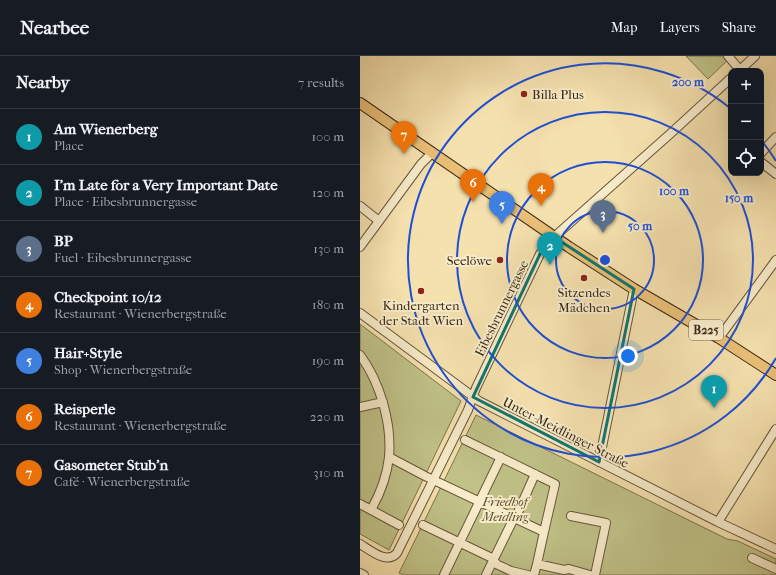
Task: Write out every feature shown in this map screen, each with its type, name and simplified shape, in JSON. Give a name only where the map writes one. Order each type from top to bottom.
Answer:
[{"type":"main road","name":"B225","points":[[360,102],[554,237],[634,289],[719,338],[776,375]]},
{"type":"street","points":[[728,56],[738,68]]},
{"type":"street","points":[[742,68],[755,56]]},
{"type":"street","name":"Eibesbrunnergasse","points":[[360,544],[381,556],[389,558],[394,557],[397,553],[468,410],[540,254],[554,237],[728,81]]},
{"type":"street","points":[[764,151],[776,137]]},
{"type":"street","points":[[360,247],[421,164],[432,153]]},
{"type":"street","points":[[764,164],[776,174]]},
{"type":"street","points":[[360,206],[379,221]]},
{"type":"street","points":[[719,338],[776,260]]},
{"type":"street","points":[[599,462],[634,289]]},
{"type":"street","name":"Unter-Meidlinger Straße","points":[[360,313],[484,404],[718,522],[776,549]]},
{"type":"street","points":[[360,355],[367,364],[376,381],[383,402],[388,429],[389,457],[379,495],[371,510]]},
{"type":"street","points":[[360,407],[383,402]]},
{"type":"street","points":[[718,522],[776,429]]},
{"type":"street","points":[[465,440],[555,484],[534,575]]},
{"type":"street","points":[[389,457],[433,480],[544,532]]},
{"type":"street","points":[[444,575],[501,458]]},
{"type":"street","points":[[486,575],[514,518],[516,517],[535,474]]},
{"type":"street","points":[[360,504],[399,524]]},
{"type":"street","points":[[571,516],[606,523],[594,575]]},
{"type":"street","points":[[423,525],[494,559],[496,564],[510,571],[528,575]]},
{"type":"street","points":[[752,558],[775,571]]},
{"type":"street","points":[[537,564],[564,570],[574,570],[590,575]]},
{"type":"street","points":[[360,573],[364,575]]},
{"type":"highlighted area","points":[[554,237],[634,289],[599,462],[473,397],[540,254]]},
{"type":"green space","points":[[686,56],[732,56],[708,79]]},
{"type":"green space","points":[[360,324],[461,401],[389,550],[360,534]]},
{"type":"green space","name":"Friedhof Meidling","points":[[476,415],[727,539],[738,541],[776,559],[776,575],[404,575],[399,573]]},
{"type":"place","name":"Billa Plus","points":[[524,94]]},
{"type":"place","name":"Gasometer Stub'n","points":[[404,154]]},
{"type":"place","name":"Reisperle","points":[[473,202]]},
{"type":"place","name":"Checkpoint 10/12","points":[[541,206]]},
{"type":"place","name":"Hair+Style","points":[[502,224]]},
{"type":"place","name":"BP","points":[[603,233]]},
{"type":"place","name":"Seelöwe","points":[[500,260]]},
{"type":"place","name":"I’m Late for a Very Important Date","points":[[550,265]]},
{"type":"place","name":"Sitzendes Mädchen","points":[[584,278]]},
{"type":"place","name":"Kindergarten der Stadt Wien","points":[[421,291]]},
{"type":"place","name":"Am Wienerberg","points":[[714,408]]}]
